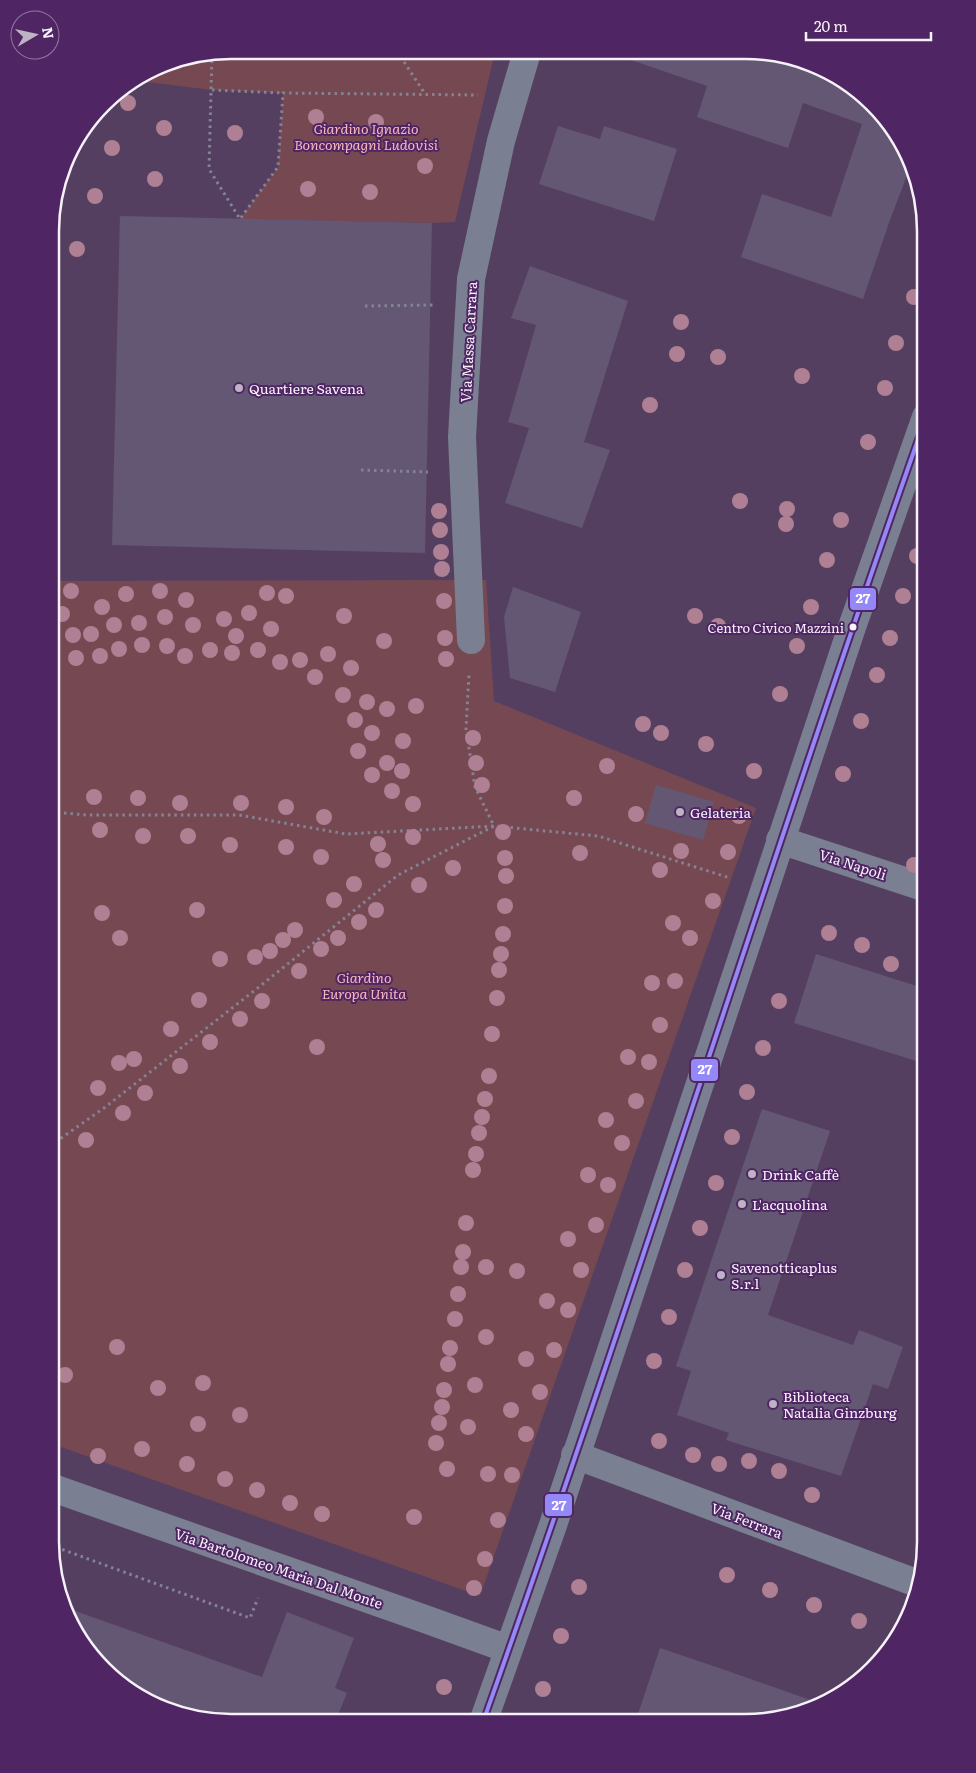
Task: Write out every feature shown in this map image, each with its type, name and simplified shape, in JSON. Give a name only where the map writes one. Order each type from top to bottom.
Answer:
[{"type":"street","name":"Via Massa Carrara","points":[[472,640],[462,437],[471,279],[501,140],[525,59]]},
{"type":"street","points":[[486,1714],[575,1455],[852,627],[917,443]]},
{"type":"street","name":"Via Napoli","points":[[780,840],[917,885]]},
{"type":"street","name":"Via Ferrara","points":[[575,1455],[912,1582]]},
{"type":"street","name":"Via Bartolomeo Maria Dal Monte","points":[[59,1490],[508,1649]]},
{"type":"path","points":[[402,59],[425,95]]},
{"type":"path","points":[[212,60],[208,169],[240,219],[278,167],[283,93]]},
{"type":"path","points":[[212,90],[283,93],[514,96]]},
{"type":"path","points":[[364,306],[430,305]]},
{"type":"path","points":[[361,470],[427,472]]},
{"type":"path","points":[[472,640],[466,729],[475,787],[494,826]]},
{"type":"path","points":[[59,813],[87,815],[239,815],[346,834],[494,826],[598,836],[764,888]]},
{"type":"path","points":[[59,1140],[104,1108],[259,987],[398,875],[494,826]]},
{"type":"path","points":[[59,1548],[250,1618],[260,1594]]},
{"type":"green space","name":"Giardino Ignazio Boncompagni Ludovisi","points":[[493,59],[455,222],[240,219],[278,167],[283,93],[212,90],[147,82],[175,68],[208,60]]},
{"type":"green space","name":"Giardino Europa Unita","points":[[486,580],[494,701],[756,808],[480,1596],[59,1446],[59,581]]},
{"type":"building","points":[[628,59],[757,59],[779,62],[821,76],[859,101],[875,117],[900,155],[908,174],[863,299],[741,257],[762,194],[831,217],[862,124],[803,103],[788,148],[697,117],[707,86]]},
{"type":"building","points":[[558,126],[600,139],[604,126],[677,149],[654,221],[539,184]]},
{"type":"building","name":"Quartiere Savena","points":[[120,216],[432,223],[425,553],[112,545]]},
{"type":"building","points":[[530,266],[628,301],[584,442],[610,450],[582,528],[505,503],[529,428],[508,422],[536,325],[511,318]]},
{"type":"building","points":[[513,587],[581,612],[555,692],[510,678],[504,617]]},
{"type":"building","name":"Gelateria","points":[[656,785],[714,802],[703,840],[645,823]]},
{"type":"building","points":[[816,954],[917,986],[917,1061],[794,1023]]},
{"type":"building","points":[[762,1109],[830,1131],[768,1315],[853,1345],[859,1330],[903,1347],[888,1389],[873,1384],[841,1476],[726,1440],[729,1433],[677,1415],[691,1371],[676,1366]]},
{"type":"building","points":[[73,1610],[262,1677],[287,1612],[354,1638],[335,1688],[347,1693],[338,1714],[230,1714],[208,1713],[186,1708],[155,1697],[117,1672],[101,1656],[88,1638]]},
{"type":"building","points":[[660,1648],[812,1701],[779,1711],[757,1714],[638,1714]]},
{"type":"transit line","name":"27","points":[[486,1714],[596,1396],[814,743],[917,443]]},
{"type":"place","name":"Quartiere Savena","points":[[239,388]]},
{"type":"place","name":"Centro Civico Mazzini","points":[[853,627]]},
{"type":"place","name":"Gelateria","points":[[680,812]]},
{"type":"place","name":"Drink Caffè","points":[[752,1174]]},
{"type":"place","name":"L'acquolina","points":[[742,1204]]},
{"type":"place","name":"Savenotticaplus S.r.l","points":[[721,1275]]},
{"type":"place","name":"Biblioteca Natalia Ginzburg","points":[[773,1404]]}]
